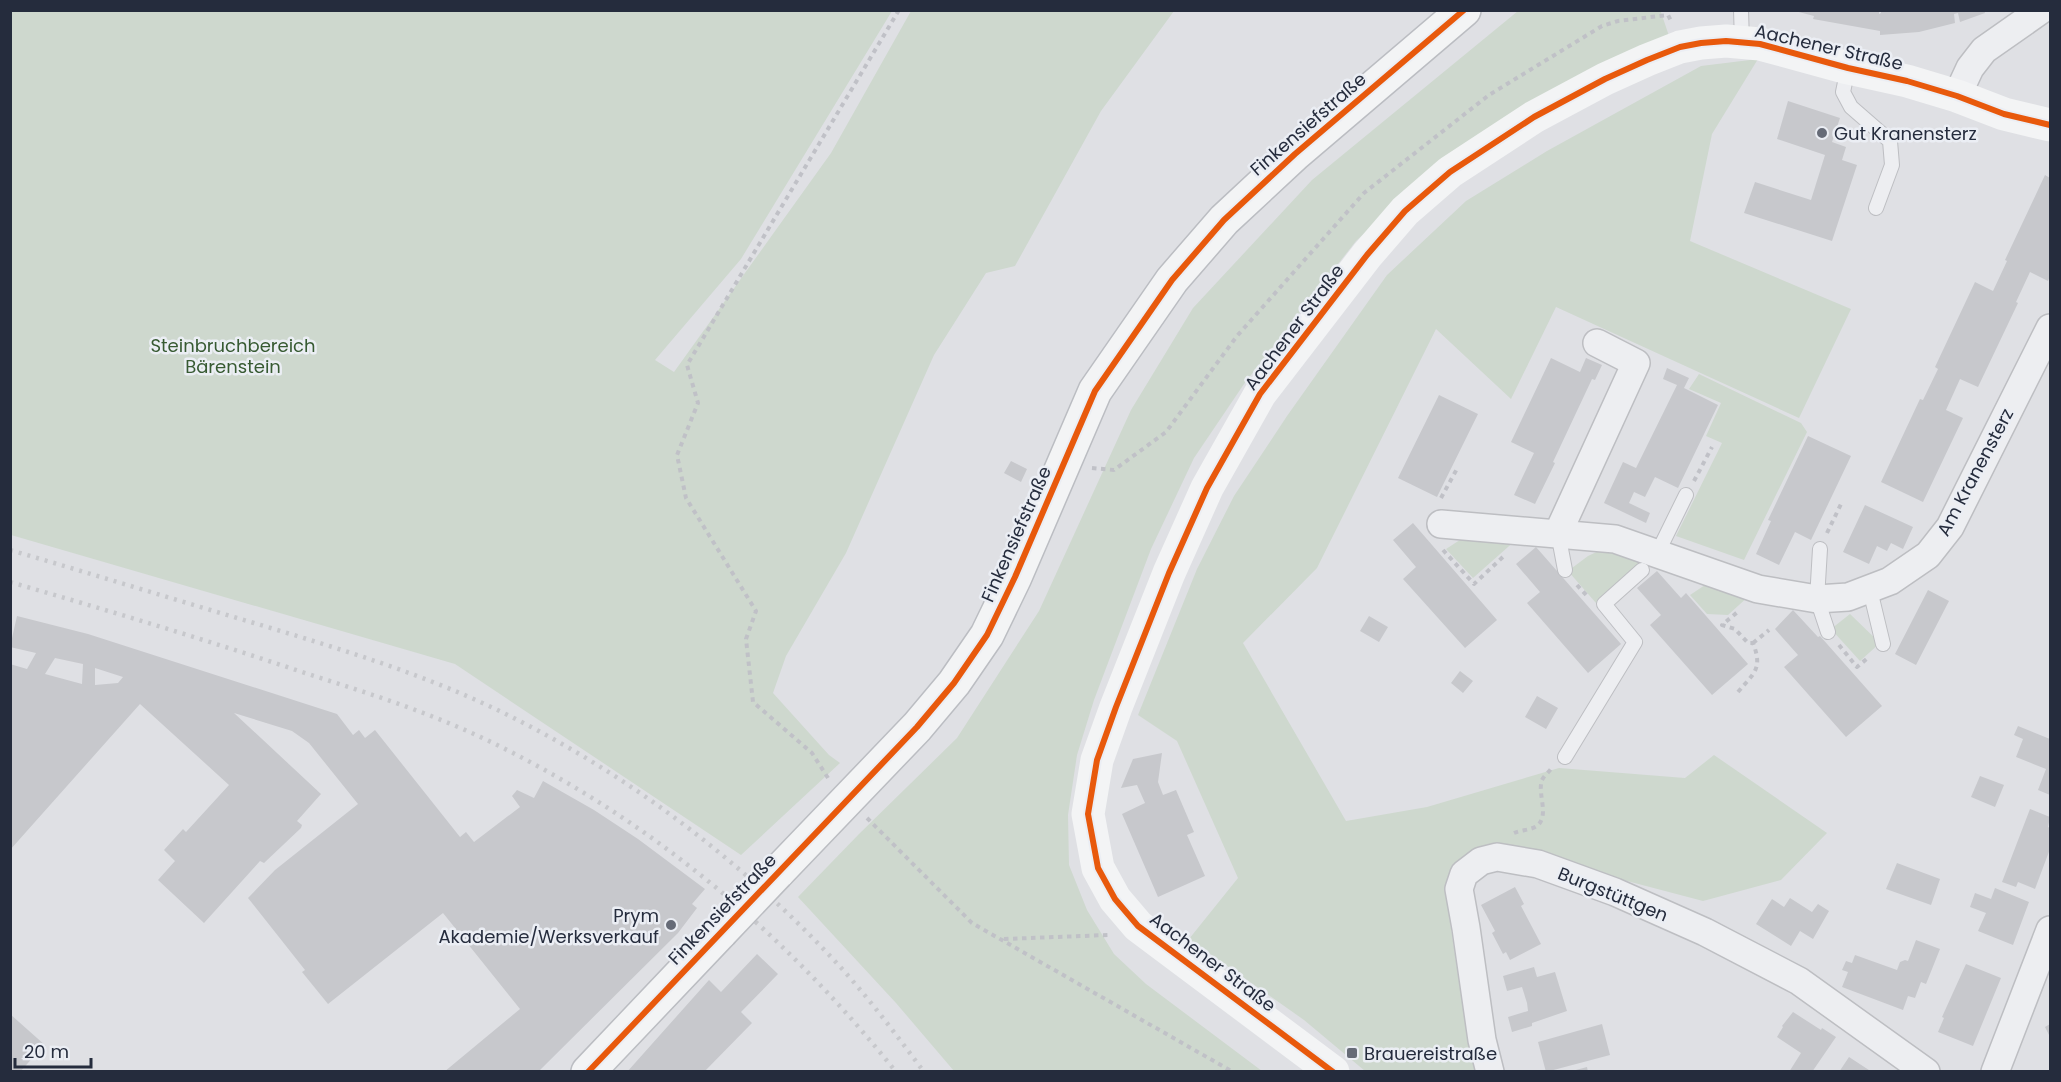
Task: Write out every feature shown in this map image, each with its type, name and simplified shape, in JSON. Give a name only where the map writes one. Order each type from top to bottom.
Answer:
[{"type":"street","name":"Finkensiefstraße","points":[[588,1071],[917,727],[954,684],[987,635],[1015,577],[1095,391],[1172,280],[1224,220],[1295,154],[1464,10]]},
{"type":"street","points":[[1957,96],[1970,68],[1984,50],[2041,10]]},
{"type":"street","name":"Aachener Straße","points":[[1333,1071],[1138,926],[1115,899],[1098,868],[1088,813],[1097,760],[1169,573],[1207,488],[1260,394],[1367,255],[1405,211],[1450,172],[1534,117],[1605,79],[1680,48],[1726,41],[1742,26],[1772,46],[1848,68],[1907,81],[1957,96],[2004,114],[2050,124]]},
{"type":"street","name":"Am Kranensterz","points":[[1441,524],[1615,539],[1650,562],[1758,589],[1817,599],[1848,597],[1870,590],[1890,582],[1928,555],[1950,527],[2050,328]]},
{"type":"street","points":[[1558,533],[1636,363],[1597,343]]},
{"type":"street","name":"Burgstüttgen","points":[[1490,1071],[1482,1040],[1459,889],[1464,874],[1481,861],[1497,857],[1538,864],[1615,892],[1705,932],[1799,981],[1926,1071]]},
{"type":"street","points":[[1995,1071],[2050,930]]},
{"type":"lane","points":[[1848,68],[1843,92],[1851,107],[1890,141],[1892,165],[1875,208]]},
{"type":"lane","points":[[1565,757],[1635,642],[1604,604],[1650,562],[1686,495]]},
{"type":"lane","points":[[1558,533],[1565,570]]},
{"type":"lane","points":[[1820,549],[1817,599],[1833,637]]},
{"type":"lane","points":[[1870,590],[1883,644]]},
{"type":"path","points":[[899,10],[687,365],[699,403],[677,455],[686,498],[756,612],[746,639],[753,702],[812,753],[847,801],[972,923],[1004,939],[1233,1071]]},
{"type":"path","points":[[1573,43],[1602,26],[1618,21],[1668,15]]},
{"type":"path","points":[[1085,468],[1114,470],[1166,432],[1237,336]]},
{"type":"path","points":[[1686,495],[1712,447]]},
{"type":"path","points":[[1820,549],[1842,502]]},
{"type":"path","points":[[1445,552],[1474,584],[1510,550]]},
{"type":"path","points":[[1745,605],[1722,625],[1735,629],[1748,643],[1753,643],[1769,630]]},
{"type":"path","points":[[1833,637],[1857,667],[1883,644]]},
{"type":"path","points":[[1738,692],[1757,669],[1753,643]]},
{"type":"path","points":[[1517,832],[1536,827],[1542,820],[1541,786],[1543,778],[1552,768]]},
{"type":"path","points":[[1004,939],[1106,936]]},
{"type":"green space","name":"Steinbruchbereich Bärenstein","points":[[10,11],[892,11],[741,259],[655,360],[674,372],[831,153],[911,11],[1174,11],[1101,111],[1015,266],[986,273],[934,355],[846,553],[786,656],[773,693],[829,755],[840,763],[741,855],[455,664],[11,535]]},
{"type":"green space","points":[[1518,11],[1670,11],[1661,12],[1669,36],[1443,161],[1356,241],[1244,384],[1194,458],[1151,549],[1094,700],[1077,755],[1068,815],[1069,865],[1087,910],[1114,954],[1146,984],[1262,1071],[954,1071],[896,1003],[798,897],[957,738],[1039,611],[1131,410],[1193,308],[1312,180]]},
{"type":"green space","points":[[1758,59],[1712,134],[1690,241],[1851,309],[1799,418],[1556,307],[1511,399],[1436,329],[1317,568],[1243,643],[1346,821],[1427,807],[1559,768],[1685,778],[1714,755],[1827,833],[1781,880],[1703,901],[1608,876],[1540,850],[1499,847],[1453,866],[1445,889],[1468,1040],[1476,1071],[1365,1071],[1304,1020],[1189,939],[1238,878],[1177,741],[1138,715],[1197,569],[1234,496],[1287,416],[1387,275],[1466,201],[1547,151],[1701,66]]},
{"type":"green space","points":[[1699,374],[1801,423],[1807,432],[1744,560],[1676,536],[1722,443],[1706,436],[1721,403],[1689,389]]},
{"type":"green space","points":[[1466,536],[1517,539],[1473,578],[1446,549]]},
{"type":"green space","points":[[1607,547],[1646,559],[1596,603],[1568,571],[1588,556]]},
{"type":"green space","points":[[1711,581],[1750,595],[1728,615],[1707,614],[1690,595]]},
{"type":"green space","points":[[1850,614],[1880,643],[1860,661],[1831,629]]},
{"type":"building","points":[[1791,10],[1879,10],[1879,14],[1881,10],[1984,10],[1985,13],[1960,22],[1958,13],[1954,14],[1955,23],[1919,32],[1880,35],[1880,31],[1813,19],[1814,16]]},
{"type":"building","points":[[1788,101],[1840,118],[1832,142],[1846,147],[1842,160],[1857,165],[1832,241],[1744,213],[1755,182],[1811,200],[1825,155],[1777,139]]},
{"type":"building","points":[[2045,175],[2050,178],[2050,276],[2048,281],[2030,272],[2016,302],[2018,303],[1978,387],[1960,379],[1946,410],[1963,418],[1923,502],[1881,482],[1920,399],[1923,400],[1938,369],[1935,367],[1975,282],[1993,291]]},
{"type":"building","points":[[1551,358],[1580,372],[1586,358],[1602,365],[1595,380],[1592,379],[1535,504],[1514,495],[1534,453],[1511,442]]},
{"type":"building","points":[[1667,368],[1689,378],[1684,388],[1718,405],[1678,488],[1655,477],[1645,497],[1634,492],[1629,503],[1650,513],[1646,523],[1604,503],[1623,462],[1636,468],[1677,385],[1663,379]]},
{"type":"building","points":[[1439,395],[1478,414],[1437,497],[1398,478]]},
{"type":"building","points":[[1808,436],[1851,456],[1811,540],[1795,532],[1779,565],[1756,554],[1771,521],[1768,520]]},
{"type":"building","points":[[1011,461],[1027,469],[1021,482],[1004,473]]},
{"type":"building","points":[[1865,505],[1913,527],[1903,549],[1891,543],[1887,551],[1877,546],[1869,564],[1843,552]]},
{"type":"building","points":[[1413,523],[1497,620],[1465,648],[1403,579],[1416,567],[1393,540]]},
{"type":"building","points":[[1536,547],[1621,644],[1588,673],[1527,603],[1540,592],[1516,564]]},
{"type":"building","points":[[1657,571],[1681,598],[1686,593],[1748,664],[1712,695],[1650,625],[1661,615],[1637,588]]},
{"type":"building","points":[[1928,590],[1949,601],[1916,665],[1895,654]]},
{"type":"building","points":[[1793,610],[1818,637],[1820,636],[1882,706],[1846,737],[1784,667],[1798,655],[1775,629]]},
{"type":"building","points":[[17,616],[88,634],[337,714],[353,735],[359,730],[365,738],[375,730],[460,837],[466,832],[474,842],[520,807],[512,796],[517,790],[534,798],[543,781],[594,810],[638,839],[705,889],[692,904],[697,908],[678,933],[538,1072],[444,1072],[520,1009],[443,913],[328,1004],[302,972],[305,970],[248,898],[275,870],[358,804],[309,743],[292,731],[234,713],[321,794],[297,821],[302,825],[301,828],[264,863],[260,861],[204,923],[158,880],[175,861],[164,850],[183,829],[186,832],[229,785],[140,704],[10,850],[10,664],[27,669],[36,653],[10,647]],"holes":[[[55,658],[83,664],[82,684],[45,674]],[[95,668],[123,677],[118,683],[95,685]]]},
{"type":"building","points":[[1369,616],[1388,627],[1379,642],[1360,631]]},
{"type":"building","points":[[1460,671],[1473,681],[1463,693],[1451,683]]},
{"type":"building","points":[[1537,696],[1558,708],[1546,729],[1525,717]]},
{"type":"building","points":[[2018,726],[2050,739],[2050,795],[2038,790],[2046,769],[2016,757],[2023,739],[2014,735]]},
{"type":"building","points":[[1162,753],[1158,782],[1163,795],[1176,790],[1194,832],[1187,835],[1205,876],[1158,897],[1122,814],[1145,803],[1137,785],[1121,788],[1133,759]]},
{"type":"building","points":[[1980,776],[2004,785],[1995,807],[1971,797]]},
{"type":"building","points":[[2030,809],[2050,817],[2048,827],[2050,828],[2050,849],[2035,889],[2018,882],[2016,887],[2002,882]]},
{"type":"building","points":[[1897,863],[1940,879],[1931,905],[1886,889]]},
{"type":"building","points":[[1515,887],[1524,904],[1521,906],[1541,944],[1510,960],[1506,952],[1503,954],[1492,933],[1495,931],[1481,905]]},
{"type":"building","points":[[1995,888],[2029,902],[2013,945],[1978,931],[1986,913],[1970,907],[1975,893],[1991,899]]},
{"type":"building","points":[[1790,898],[1812,912],[1818,904],[1829,911],[1813,939],[1800,931],[1791,946],[1756,924],[1772,899],[1784,907]]},
{"type":"building","points":[[1916,940],[1940,949],[1926,984],[1921,982],[1915,998],[1908,996],[1903,1010],[1842,987],[1848,972],[1842,970],[1846,961],[1852,963],[1855,955],[1897,970],[1900,962],[1908,961]]},
{"type":"building","points":[[757,954],[778,974],[741,1012],[752,1023],[704,1072],[627,1072],[709,980],[721,992]]},
{"type":"building","points":[[1966,964],[2001,978],[1973,1046],[1938,1032],[1944,1018],[1942,1017]]},
{"type":"building","points":[[1534,967],[1537,977],[1555,972],[1567,1011],[1512,1032],[1508,1017],[1528,1011],[1527,1003],[1522,987],[1507,991],[1503,976]]},
{"type":"building","points":[[1793,1012],[1836,1037],[1812,1072],[1789,1072],[1801,1053],[1777,1037]]},
{"type":"building","points":[[10,1014],[46,1046],[43,1046],[20,1072],[10,1072]]},
{"type":"building","points":[[1602,1024],[1610,1055],[1546,1072],[1538,1042]]},
{"type":"building","points":[[2050,1024],[2050,1037],[2045,1027]]},
{"type":"building","points":[[1849,1057],[1872,1072],[1839,1072]]},
{"type":"building","points":[[1587,1067],[1588,1072],[1572,1071]]},
{"type":"railway","points":[[10,550],[373,660],[461,693],[537,730],[583,756],[628,785],[715,849],[795,920],[844,971],[924,1072]]},
{"type":"railway","points":[[10,582],[197,638],[402,705],[493,743],[551,774],[607,808],[661,845],[713,885],[809,974],[896,1072]]},
{"type":"cycle path","points":[[588,1072],[917,727],[954,683],[987,635],[1015,577],[1095,391],[1172,280],[1224,220],[1295,154],[1464,10]]},
{"type":"cycle path","points":[[1333,1072],[1138,926],[1115,899],[1098,868],[1088,814],[1097,760],[1169,573],[1207,488],[1260,394],[1367,255],[1405,211],[1450,172],[1534,117],[1605,79],[1680,47],[1726,41],[1760,44],[1907,81],[1957,96],[2004,114],[2050,125]]},
{"type":"place","name":"Gut Kranensterz","points":[[1822,133]]},
{"type":"place","name":"Prym Akademie/Werksverkauf","points":[[671,925]]},
{"type":"place","name":"Brauereistraße","points":[[1352,1053]]}]
